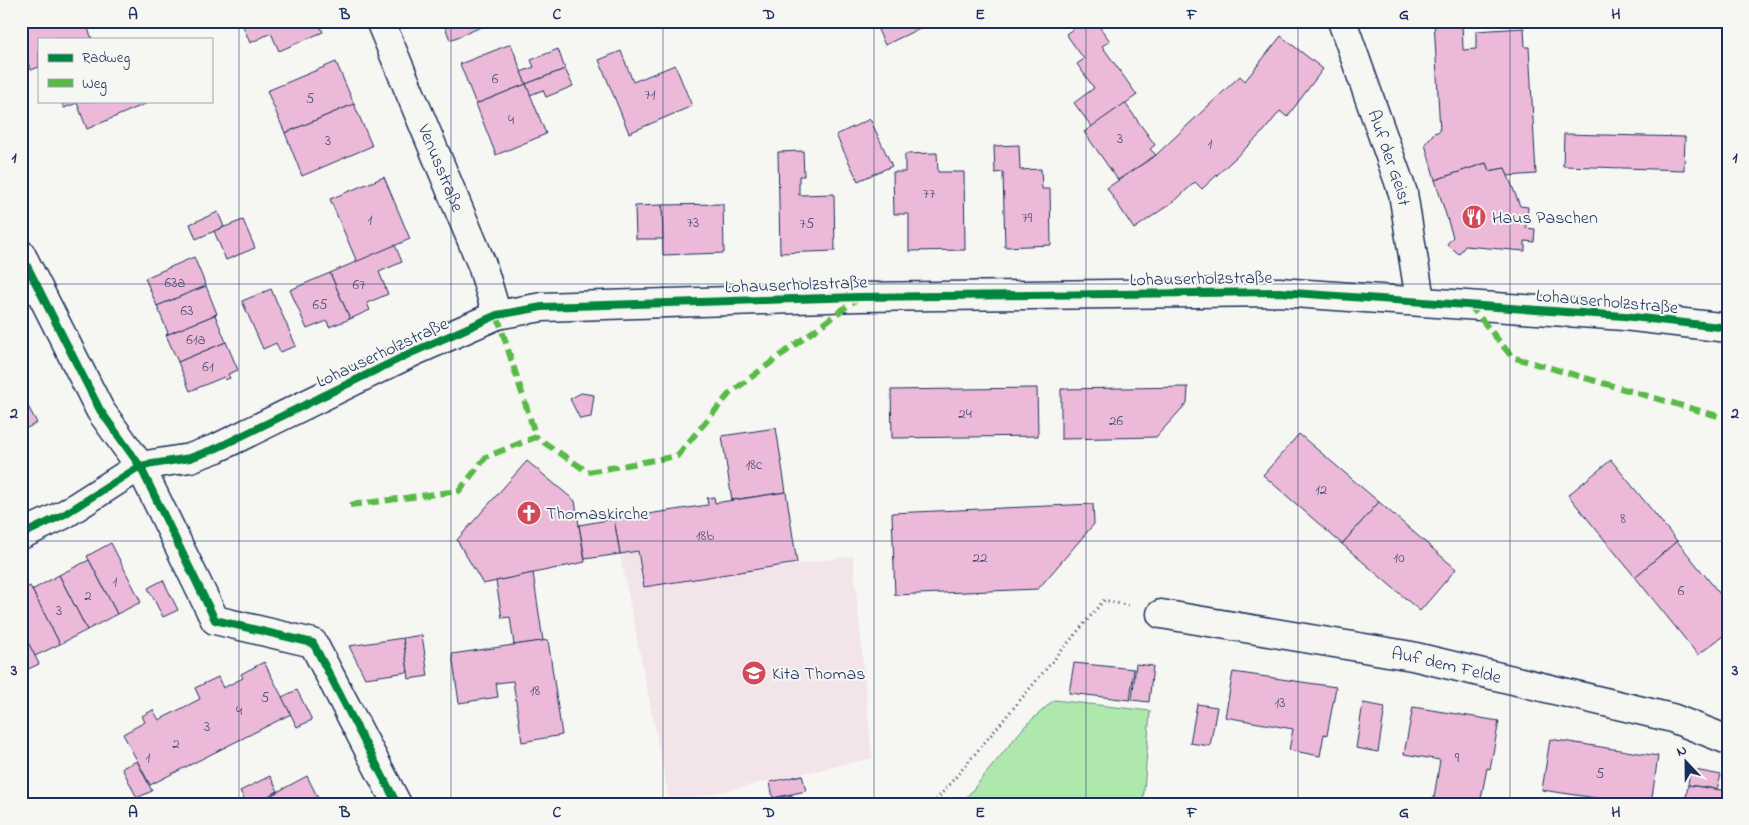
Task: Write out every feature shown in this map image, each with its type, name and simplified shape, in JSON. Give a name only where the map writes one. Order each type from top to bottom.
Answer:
[{"type":"street","name":"Venusstraße","points":[[380,21],[482,266],[497,315]]},
{"type":"street","name":"Auf der Geist","points":[[1342,21],[1403,193],[1420,300]]},
{"type":"street","points":[[21,254],[100,410],[140,466],[215,620],[313,643],[396,804]]},
{"type":"street","name":"Lohauserholzstraße","points":[[140,466],[190,458],[217,448],[413,352],[497,315],[542,307],[859,297],[1279,292],[1420,300],[1624,316],[1728,328]]},
{"type":"street","points":[[21,535],[65,514],[140,466]]},
{"type":"street","name":"Auf dem Felde","points":[[1161,614],[1412,656],[1672,718],[1728,740]]},
{"type":"path","points":[[933,804],[1104,600],[1161,614]]},
{"type":"shaded area","name":"Kita Thomas","points":[[638,551],[644,587],[853,556],[872,758],[670,803],[620,554]]},
{"type":"green space","points":[[1054,700],[1150,711],[1143,804],[961,804],[1025,726]]},
{"type":"building","points":[[21,21],[85,21],[92,38],[38,38],[38,67],[31,70],[21,48]]},
{"type":"building","points":[[241,21],[318,21],[323,32],[279,51],[271,33],[250,43]]},
{"type":"building","points":[[443,21],[496,21],[450,40]]},
{"type":"building","points":[[874,21],[932,21],[933,22],[885,45]]},
{"type":"building","points":[[1084,21],[1095,21],[1110,41],[1102,46],[1137,95],[1092,127],[1074,103],[1094,88],[1077,64],[1084,59],[1066,34]]},
{"type":"building","points":[[1434,21],[1462,21],[1463,50],[1476,49],[1476,31],[1524,28],[1525,47],[1529,47],[1536,174],[1507,176],[1505,168],[1489,171],[1486,163],[1435,180],[1425,144],[1434,133],[1440,131]]},
{"type":"building","points":[[1281,36],[1323,69],[1287,117],[1280,111],[1264,131],[1202,189],[1195,182],[1177,199],[1134,229],[1107,188],[1156,155],[1240,76],[1245,81]]},
{"type":"building","points":[[511,44],[526,84],[476,104],[460,64]]},
{"type":"building","points":[[558,49],[565,69],[526,84],[521,72],[534,67],[531,60]]},
{"type":"building","points":[[621,51],[633,82],[675,65],[692,106],[629,133],[599,60]]},
{"type":"building","points":[[336,62],[354,104],[285,133],[267,91]]},
{"type":"building","points":[[565,69],[573,86],[546,97],[543,90],[530,95],[526,84]]},
{"type":"building","points":[[526,84],[546,134],[496,155],[476,104]]},
{"type":"building","points":[[61,102],[150,102],[87,129],[77,103],[64,108]]},
{"type":"building","points":[[1125,103],[1155,145],[1150,149],[1156,155],[1118,180],[1084,132]]},
{"type":"building","points":[[354,104],[372,146],[302,176],[285,133]]},
{"type":"building","points":[[870,119],[892,166],[858,181],[836,135]]},
{"type":"building","points":[[1564,134],[1685,137],[1684,170],[1563,166]]},
{"type":"building","points":[[1019,145],[1020,170],[1041,169],[1042,189],[1050,189],[1051,245],[1005,247],[1003,172],[995,173],[994,146]]},
{"type":"building","points":[[803,151],[804,176],[799,176],[799,195],[834,194],[835,251],[780,253],[778,152]]},
{"type":"building","points":[[937,153],[938,172],[964,172],[965,250],[909,251],[909,214],[894,214],[893,172],[905,172],[905,154]]},
{"type":"building","points":[[1486,163],[1489,171],[1505,168],[1520,206],[1528,207],[1526,228],[1535,229],[1534,242],[1525,241],[1525,251],[1465,246],[1459,254],[1447,244],[1453,237],[1435,180]]},
{"type":"building","points":[[384,177],[410,239],[357,262],[330,199]]},
{"type":"building","points":[[723,204],[724,253],[663,255],[662,205]]},
{"type":"building","points":[[662,205],[663,239],[636,239],[635,206]]},
{"type":"building","points":[[218,212],[224,227],[196,239],[190,224]]},
{"type":"building","points":[[243,220],[255,248],[226,260],[214,231]]},
{"type":"building","points":[[395,245],[402,262],[379,272],[388,294],[367,303],[370,310],[350,319],[330,273]]},
{"type":"building","points":[[194,257],[206,286],[157,306],[145,278]]},
{"type":"building","points":[[330,273],[350,319],[329,327],[327,321],[307,329],[290,290]]},
{"type":"building","points":[[206,286],[217,314],[166,335],[168,333],[157,306]]},
{"type":"building","points":[[271,289],[296,346],[280,352],[276,343],[263,349],[242,301]]},
{"type":"building","points":[[217,314],[215,315],[226,342],[178,362],[166,335]]},
{"type":"building","points":[[226,342],[238,370],[228,374],[230,378],[225,380],[224,377],[190,391],[178,362]]},
{"type":"building","points":[[1188,387],[1187,403],[1156,437],[1061,439],[1061,389]]},
{"type":"building","points":[[1037,388],[1038,436],[892,438],[891,390]]},
{"type":"building","points":[[21,393],[37,423],[21,431]]},
{"type":"building","points":[[581,393],[594,395],[591,417],[580,419],[570,399]]},
{"type":"building","points":[[776,428],[786,492],[732,500],[722,436]]},
{"type":"building","points":[[1299,434],[1379,502],[1342,544],[1263,475]]},
{"type":"building","points":[[1611,460],[1677,541],[1635,577],[1568,495]]},
{"type":"building","name":"Thomaskirche","points":[[527,461],[575,501],[585,562],[483,584],[457,540]]},
{"type":"building","points":[[786,492],[797,563],[644,587],[638,551],[620,554],[614,519],[708,505],[707,498],[714,497],[715,503]]},
{"type":"building","points":[[1379,502],[1456,569],[1420,611],[1342,544]]},
{"type":"building","points":[[1093,504],[1094,524],[1038,589],[895,595],[892,513]]},
{"type":"building","points":[[614,519],[620,554],[585,559],[579,525]]},
{"type":"building","points":[[1677,541],[1728,604],[1728,632],[1698,655],[1635,577]]},
{"type":"building","points":[[111,543],[141,602],[117,614],[87,556]]},
{"type":"building","points":[[89,560],[117,614],[87,630],[59,575]]},
{"type":"building","points":[[533,573],[543,641],[514,645],[510,617],[502,618],[496,581]]},
{"type":"building","points":[[59,575],[87,630],[60,644],[32,590]]},
{"type":"building","points":[[163,580],[178,610],[163,617],[148,588]]},
{"type":"building","points":[[30,586],[60,644],[35,656],[21,630],[21,590]]},
{"type":"building","points":[[24,634],[39,664],[24,671],[21,667],[21,635]]},
{"type":"building","points":[[422,635],[428,676],[409,679],[403,638]]},
{"type":"building","points":[[403,638],[408,672],[365,678],[349,646]]},
{"type":"building","points":[[548,640],[562,735],[522,742],[513,681],[496,683],[498,697],[459,703],[452,654]]},
{"type":"building","points":[[264,662],[291,714],[150,785],[123,734],[145,722],[142,716],[153,710],[159,720],[200,699],[195,688],[218,677],[223,688],[243,678],[241,674]]},
{"type":"building","points":[[1074,663],[1134,669],[1130,700],[1069,693]]},
{"type":"building","points":[[1136,664],[1153,666],[1149,702],[1132,700]]},
{"type":"building","points":[[1233,672],[1336,687],[1327,735],[1324,734],[1320,756],[1289,750],[1293,729],[1225,717]]},
{"type":"building","points":[[297,690],[312,720],[297,727],[282,697]]},
{"type":"building","points":[[1363,703],[1385,707],[1378,752],[1356,748]]},
{"type":"building","points":[[1197,704],[1217,707],[1210,746],[1190,743]]},
{"type":"building","points":[[1413,707],[1499,721],[1490,769],[1487,768],[1480,804],[1433,804],[1440,760],[1404,754]]},
{"type":"building","points":[[1550,739],[1658,756],[1651,804],[1602,804],[1603,799],[1542,790]]},
{"type":"building","points":[[137,761],[152,791],[137,798],[122,768]]},
{"type":"building","points":[[1690,769],[1721,775],[1717,789],[1688,785]]},
{"type":"building","points":[[802,775],[806,791],[773,798],[770,782]]},
{"type":"building","points":[[270,776],[278,791],[254,803],[247,804],[240,791]]},
{"type":"building","points":[[307,776],[319,800],[317,800],[318,804],[255,804]]},
{"type":"building","points":[[1688,785],[1728,791],[1728,804],[1685,804]]},
{"type":"building","points":[[792,795],[794,804],[751,803],[773,798]]},
{"type":"marked path","points":[[350,505],[459,491],[486,457],[536,437],[588,472],[677,456],[730,393],[858,298]]},
{"type":"marked path","points":[[1469,304],[1512,357],[1728,419]]},
{"type":"marked path","points":[[497,315],[536,437]]},
{"type":"cycle path","points":[[21,254],[100,410],[140,466],[215,620],[313,643],[397,804]]},
{"type":"cycle path","points":[[21,535],[65,514],[140,466],[190,458],[217,448],[413,352],[497,315],[542,307],[859,297],[1279,292],[1624,316],[1728,328]]},
{"type":"place","name":"Haus Paschen","points":[[1474,217]]},
{"type":"place","name":"Thomaskirche","points":[[529,513]]},
{"type":"place","name":"Kita Thomas","points":[[754,673]]}]
